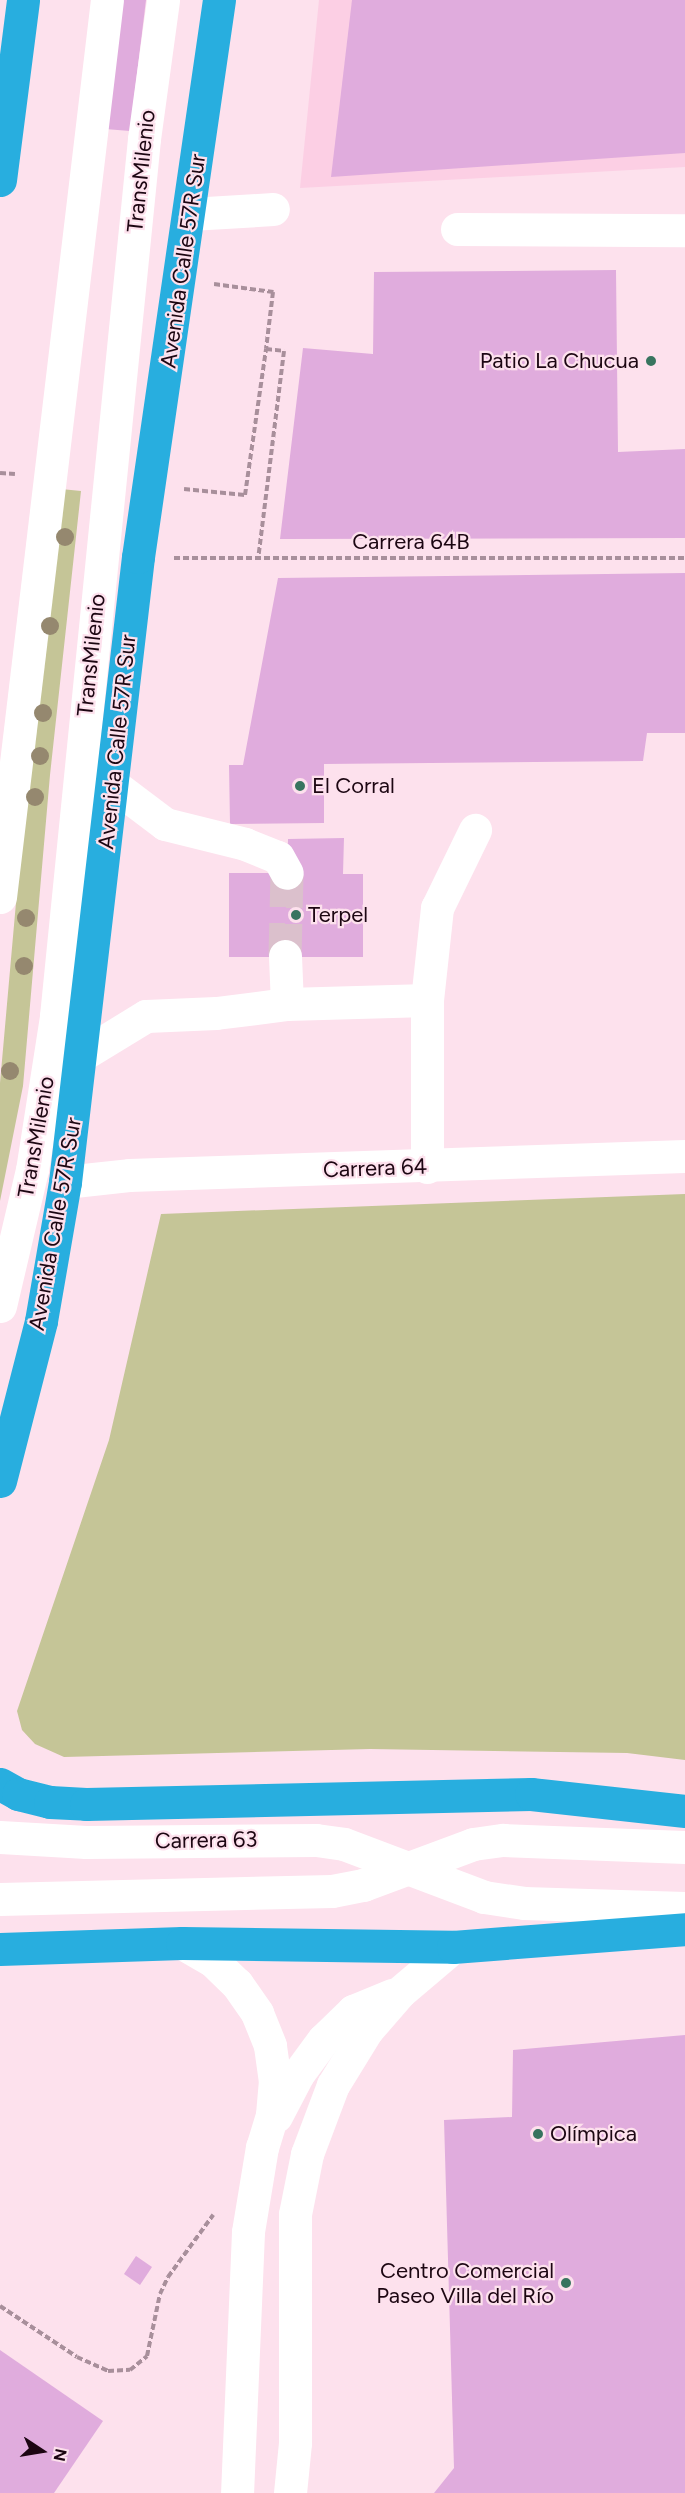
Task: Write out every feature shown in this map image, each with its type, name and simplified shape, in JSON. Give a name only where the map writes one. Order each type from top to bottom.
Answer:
[{"type":"highway","points":[[0,180],[23,0]]},
{"type":"highway","points":[[200,0],[211,62]]},
{"type":"highway","name":"Avenida Calle 57R Sur","points":[[0,1481],[41,1321],[65,1182],[82,1055],[138,557],[190,214],[219,0]]},
{"type":"highway","points":[[0,1784],[18,1794],[50,1802],[77,1804],[531,1794],[685,1811]]},
{"type":"highway","points":[[0,1949],[182,1943],[453,1947],[685,1929]]},
{"type":"street","points":[[0,897],[107,0]]},
{"type":"street","name":"TransMilenio","points":[[0,1306],[32,1170],[56,1016],[144,139],[163,0]]},
{"type":"street","points":[[190,214],[273,209]]},
{"type":"street","points":[[457,229],[685,230]]},
{"type":"street","points":[[112,784],[165,824],[245,844],[278,857],[287,873]]},
{"type":"street","points":[[427,1167],[427,1000],[437,908],[475,830]]},
{"type":"street","points":[[285,956],[287,1004]]},
{"type":"street","points":[[82,1055],[146,1016],[216,1013],[287,1004],[427,1000]]},
{"type":"street","name":"Carrera 64","points":[[65,1182],[129,1176],[685,1156]]},
{"type":"street","name":"Carrera 63","points":[[0,1837],[86,1842],[316,1840],[344,1844],[484,1897],[524,1903],[685,1908]]},
{"type":"street","points":[[0,1899],[332,1891],[408,1869],[447,1852],[503,1840],[685,1847]]},
{"type":"street","points":[[182,1943],[212,1960],[237,1984],[257,2013],[270,2046],[275,2080],[272,2115],[262,2147],[248,2232],[237,2493]]},
{"type":"street","points":[[290,2493],[296,2397],[295,2214],[307,2154],[333,2085],[367,2030],[400,1992],[453,1947]]},
{"type":"street","points":[[262,2147],[298,2074],[323,2040],[353,2011],[400,1992]]},
{"type":"path","points":[[177,489],[245,495],[273,292],[180,281]]},
{"type":"path","points":[[258,559],[284,351],[266,349]]},
{"type":"path","points":[[0,473],[21,475]]},
{"type":"path","name":"Carrera 64B","points":[[138,557],[685,558]]},
{"type":"path","points":[[0,2306],[77,2357],[108,2371],[130,2370],[147,2356],[160,2294],[168,2277],[218,2206]]},
{"type":"shaded area","points":[[319,0],[685,0],[685,167],[300,188]]},
{"type":"green space","points":[[61,489],[81,491],[50,775],[23,1086],[0,1201],[0,1083],[30,745]]},
{"type":"green space","points":[[685,1194],[685,1760],[627,1753],[370,1749],[64,1757],[35,1744],[22,1730],[17,1711],[109,1440],[161,1214]]},
{"type":"building","points":[[121,0],[146,0],[130,131],[105,129]]},
{"type":"building","points":[[352,0],[685,0],[685,153],[331,177]]},
{"type":"building","points":[[616,270],[618,452],[685,449],[685,538],[280,539],[303,348],[373,354],[374,272]]},
{"type":"building","points":[[685,573],[685,733],[647,733],[643,761],[324,764],[324,823],[230,824],[229,765],[243,765],[278,578]]},
{"type":"building","name":"Terpel","points":[[344,838],[343,874],[363,874],[363,957],[229,957],[229,873],[287,873],[288,839]]},
{"type":"building","name":"Centro Comercial Paseo Villa del Río","points":[[685,2035],[685,2493],[434,2493],[454,2468],[444,2120],[512,2117],[513,2050]]},
{"type":"building","points":[[136,2256],[152,2267],[140,2285],[124,2274]]},
{"type":"building","points":[[0,2350],[103,2421],[54,2493],[0,2493]]},
{"type":"tunnel","points":[[285,956],[287,873]]},
{"type":"place","name":"Patio La Chucua","points":[[651,361]]},
{"type":"place","name":"El Corral","points":[[300,786]]},
{"type":"place","name":"Terpel","points":[[296,915]]},
{"type":"place","name":"Olímpica","points":[[538,2134]]},
{"type":"place","name":"Centro Comercial Paseo Villa del Río","points":[[566,2283]]}]
